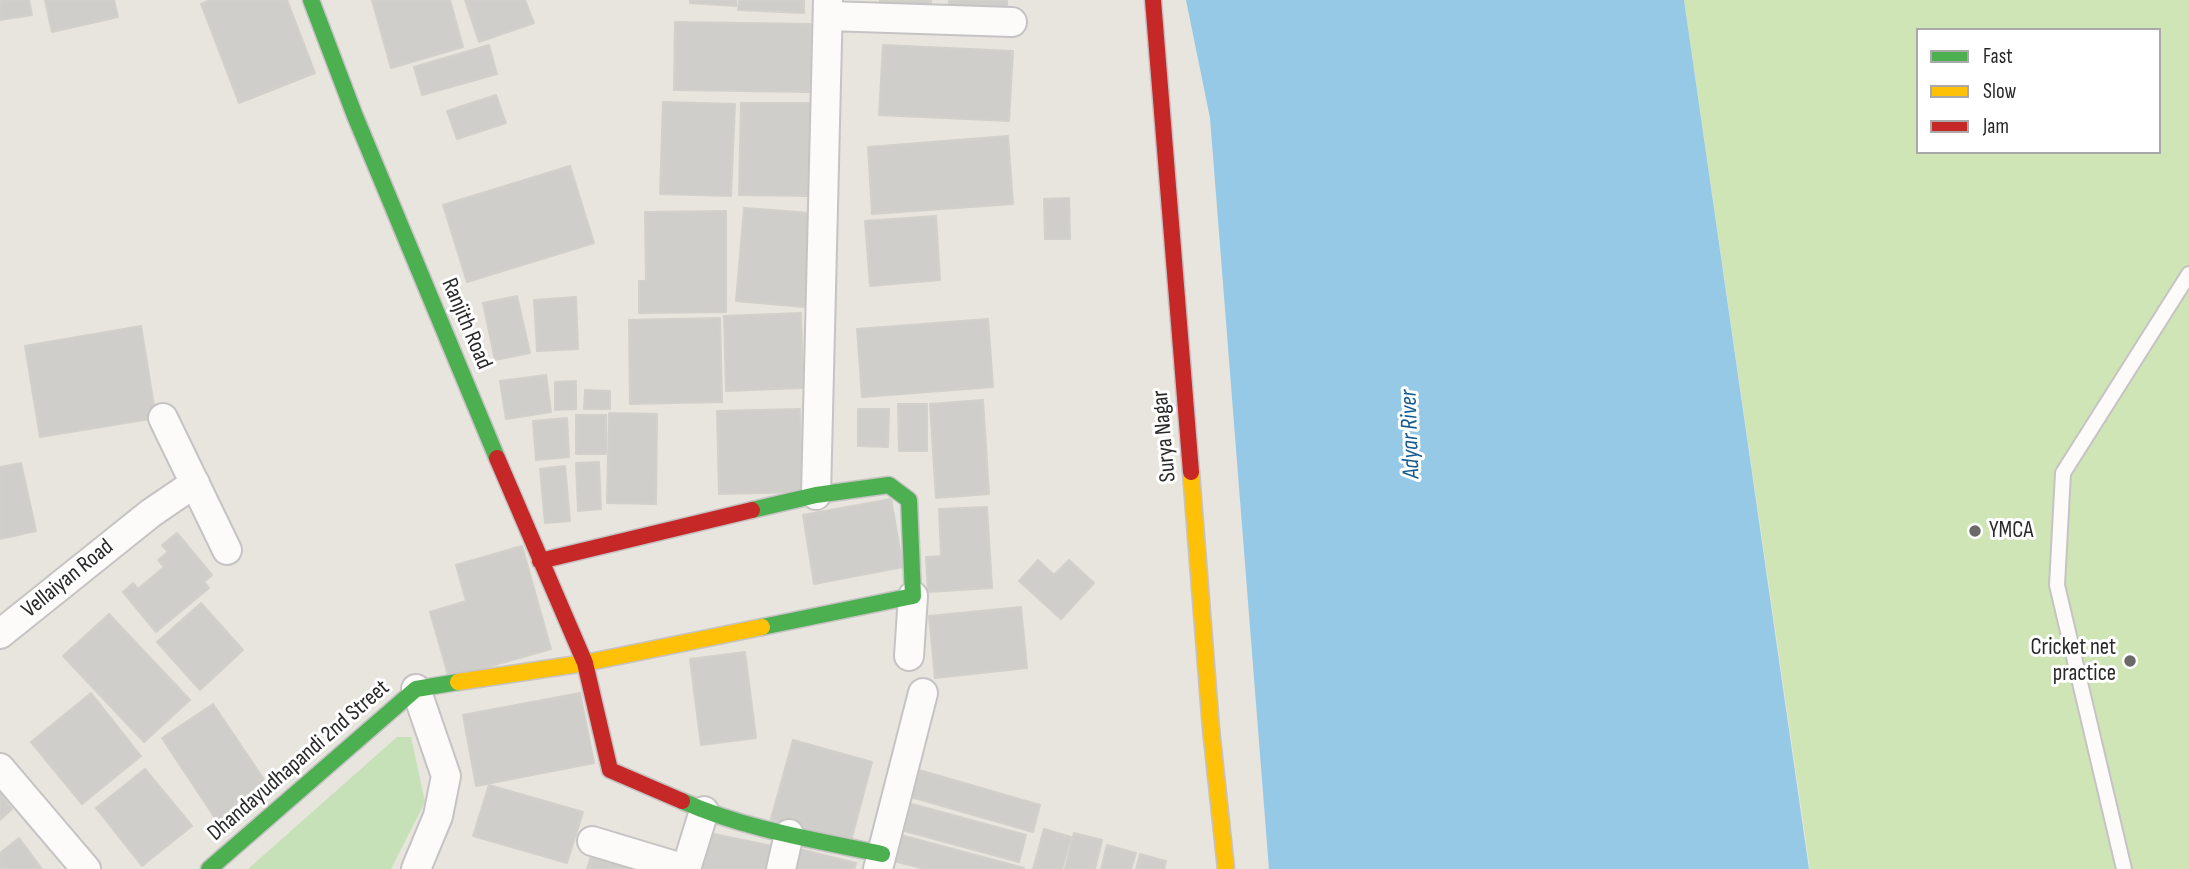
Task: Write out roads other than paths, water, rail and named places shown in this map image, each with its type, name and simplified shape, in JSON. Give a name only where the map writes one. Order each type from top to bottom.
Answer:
[{"type":"street","name":"Ranjith Road","points":[[312,0],[355,116],[540,562],[585,663],[610,770],[704,811]]},
{"type":"street","name":"Surya Nagar","points":[[1153,0],[1211,729],[1226,869]]},
{"type":"street","points":[[816,495],[828,8],[1012,22]]},
{"type":"street","points":[[163,418],[227,550]]},
{"type":"street","name":"Vellaiyan Road","points":[[0,634],[137,525],[195,483]]},
{"type":"street","points":[[540,562],[816,495],[889,485],[909,500],[913,596],[909,656]]},
{"type":"street","name":"Dhandayudhapandi 2nd Street","points":[[209,869],[416,689],[585,663],[913,596]]},
{"type":"street","points":[[416,689],[446,776],[438,816],[416,869]]},
{"type":"street","points":[[592,841],[685,869],[704,811],[880,861],[923,692]]},
{"type":"street","points":[[0,768],[86,869]]},
{"type":"street","points":[[780,869],[789,834]]},
{"type":"lane","points":[[2124,869],[2057,585],[2063,473],[2189,274]]},
{"type":"water","name":"Adyar River","points":[[1186,0],[1684,0],[1809,869],[1269,869],[1210,118]]},
{"type":"place","name":"YMCA","points":[[1975,531]]},
{"type":"place","name":"Cricket net practice","points":[[2130,661]]}]
